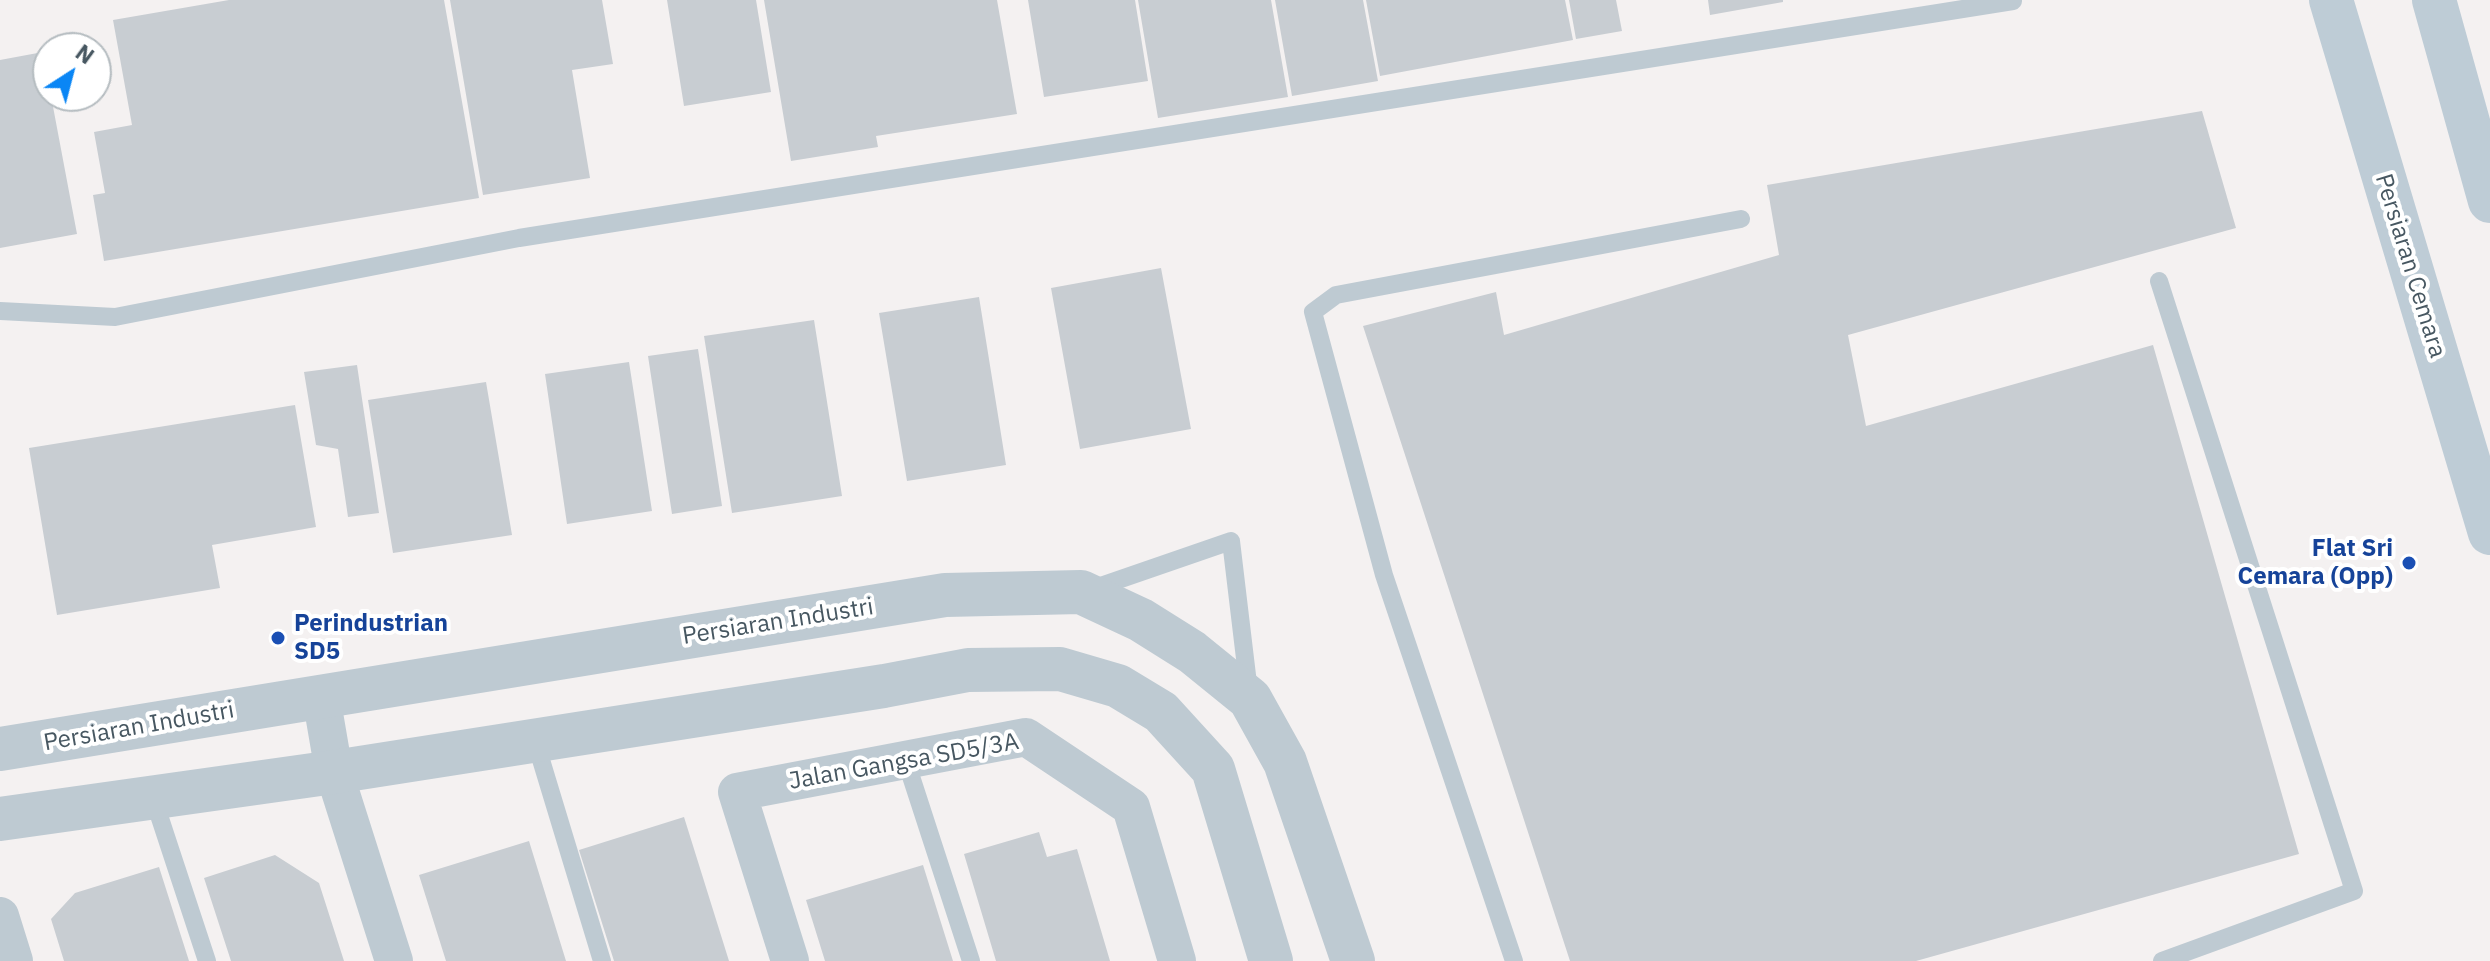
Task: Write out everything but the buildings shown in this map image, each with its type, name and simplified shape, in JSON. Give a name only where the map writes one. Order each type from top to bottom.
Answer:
[{"type":"main road","name":"Persiaran Cemara","points":[[2331,0],[2490,533]]},
{"type":"main road","points":[[2434,0],[2490,201]]},
{"type":"street","name":"Persiaran Industri","points":[[0,749],[945,595],[1081,592],[1141,620],[1167,636],[1250,699],[1285,762],[1353,961]]},
{"type":"street","points":[[0,819],[334,772],[884,686],[968,670],[1060,669],[1118,686],[1161,712],[1213,769],[1271,961]]},
{"type":"street","points":[[321,696],[334,772],[394,961]]},
{"type":"street","name":"Jalan Gangsa SD5/3A","points":[[790,961],[737,792],[1026,737],[1131,807],[1177,961]]},
{"type":"street","points":[[0,916],[14,961]]},
{"type":"lane","points":[[0,311],[115,317],[519,238],[2013,1]]},
{"type":"lane","points":[[1514,961],[1384,575],[1313,312],[1336,295],[1741,219]]},
{"type":"lane","points":[[2159,281],[2354,891],[2162,961]]},
{"type":"lane","points":[[1081,592],[1231,541],[1250,699]]},
{"type":"lane","points":[[535,740],[602,961]]},
{"type":"lane","points":[[906,761],[971,961]]},
{"type":"lane","points":[[153,797],[207,961]]},
{"type":"place","name":"Flat Sri Cemara (Opp)","points":[[2409,563]]},
{"type":"place","name":"Perindustrian SD5","points":[[278,638]]}]
